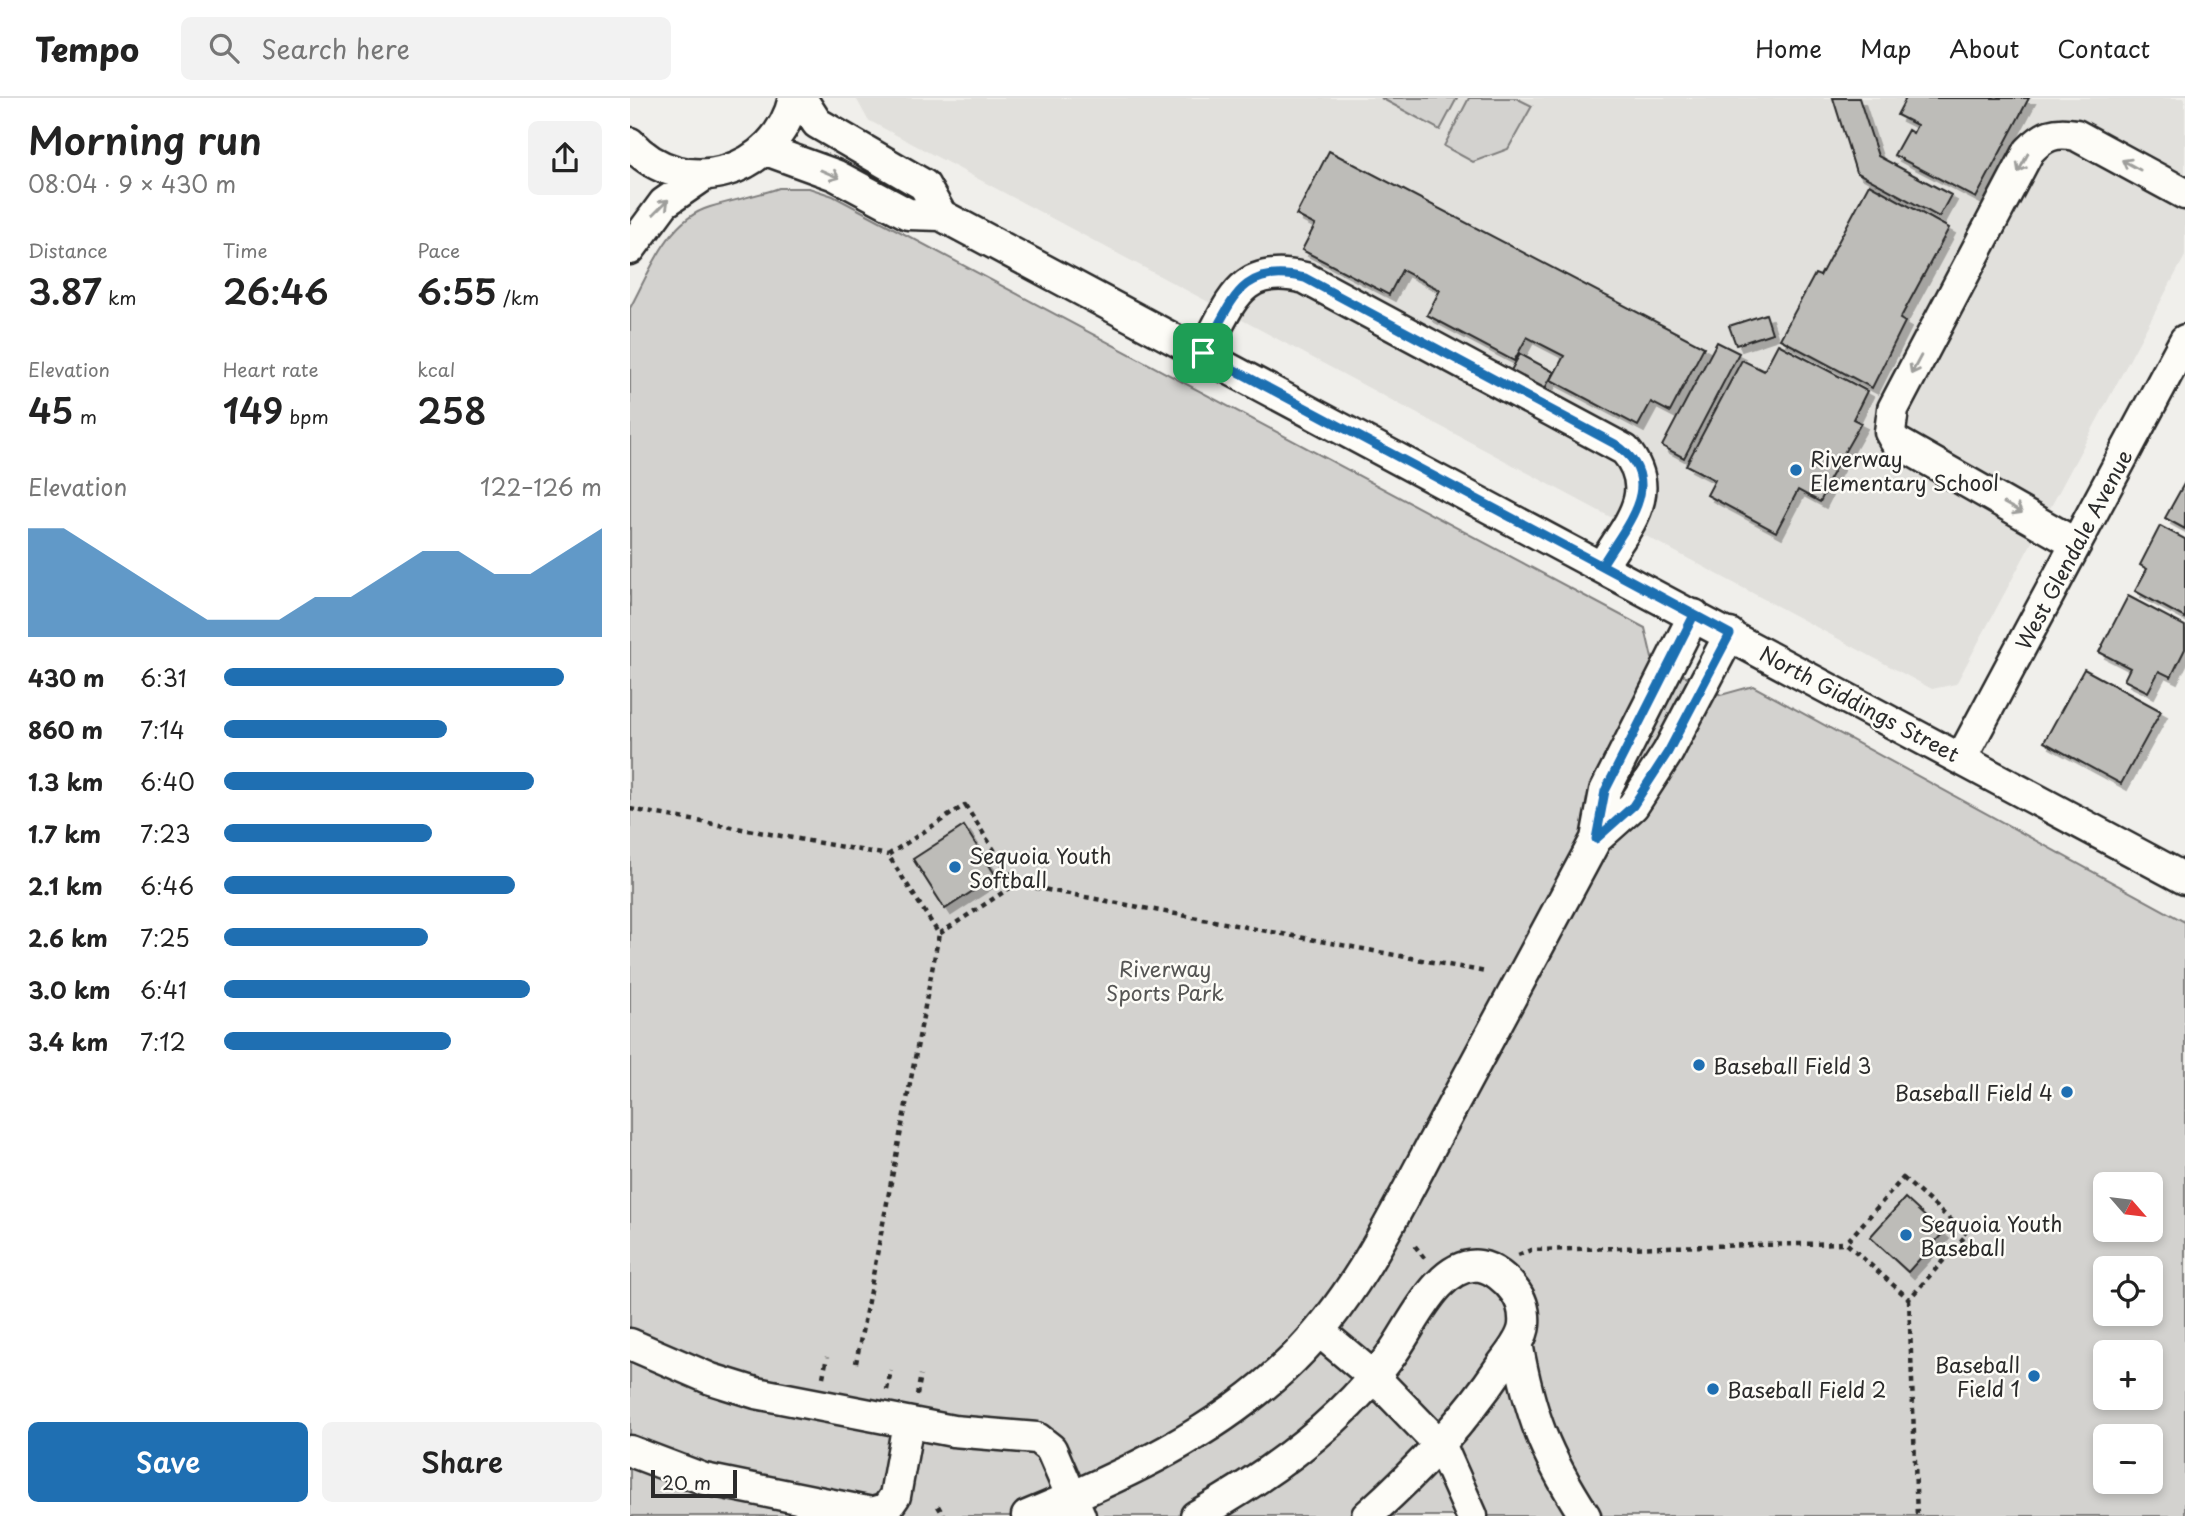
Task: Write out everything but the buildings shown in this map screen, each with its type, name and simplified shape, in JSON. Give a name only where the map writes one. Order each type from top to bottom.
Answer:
[{"type":"street","points":[[630,143],[642,156],[671,171],[703,176],[726,172],[747,164],[766,150],[781,132],[794,98]]},
{"type":"street","points":[[800,98],[817,123],[923,185],[941,215]]},
{"type":"street","points":[[2076,544],[1895,441],[1890,432],[1893,409],[2029,151],[2045,136],[2062,132],[2076,135],[2185,194]]},
{"type":"street","name":"North Giddings Street","points":[[766,150],[835,174],[908,214],[941,215],[1962,757],[2185,879]]},
{"type":"street","points":[[630,249],[664,203],[703,176]]},
{"type":"street","points":[[1203,353],[1241,287],[1270,272],[1305,278],[1625,450],[1637,464],[1642,481],[1640,503],[1602,565]]},
{"type":"street","name":"West Glendale Avenue","points":[[1962,757],[2185,340]]},
{"type":"street","points":[[1027,1516],[1076,1506],[1202,1432],[1292,1360],[1319,1331],[1345,1296],[1387,1228],[1596,839],[1605,791],[1694,615]]},
{"type":"street","points":[[1596,839],[1633,806],[1661,763],[1730,634]]},
{"type":"street","points":[[1196,1516],[1242,1490],[1294,1452],[1374,1377],[1413,1324],[1429,1295],[1454,1270],[1481,1266],[1507,1280],[1521,1300],[1524,1327],[1517,1343],[1482,1395],[1441,1446],[1367,1516]]},
{"type":"street","points":[[1319,1331],[1374,1377],[1441,1446],[1472,1516]]},
{"type":"street","points":[[1517,1343],[1535,1424],[1554,1467],[1585,1516]]},
{"type":"street","points":[[630,1344],[698,1374],[756,1393],[953,1431],[1037,1438],[1051,1449],[1076,1506]]},
{"type":"street","points":[[630,1451],[704,1479],[872,1513],[886,1509],[895,1496],[908,1423]]},
{"type":"path","points":[[630,810],[888,855],[965,805],[1016,884]]},
{"type":"path","points":[[856,1363],[939,934],[888,855]]},
{"type":"path","points":[[939,934],[1016,884],[1486,972]]},
{"type":"path","points":[[1846,1243],[1903,1178],[1967,1234],[1909,1299],[1917,1516]]},
{"type":"path","points":[[1506,1259],[1531,1250],[1846,1243],[1909,1299]]},
{"type":"path","points":[[938,1506],[944,1516]]},
{"type":"shaded area","name":"Riverway Elementary School","points":[[856,98],[2185,98],[2185,256],[1956,684],[1932,689],[868,120]]},
{"type":"green space","points":[[1381,98],[1457,98],[1440,130]]},
{"type":"green space","points":[[1469,98],[1516,98],[1532,106],[1508,149],[1473,162],[1444,146]]},
{"type":"green space","name":"Riverway Sports Park","points":[[779,188],[809,188],[833,196],[1645,628],[1652,658],[1721,695],[1753,686],[2185,922],[2185,1516],[630,1516],[630,308],[671,235],[695,213]]},
{"type":"place","name":"Riverway Elementary School","points":[[1796,470]]},
{"type":"place","name":"Sequoia Youth Softball","points":[[955,867]]},
{"type":"place","name":"Baseball Field 3","points":[[1699,1065]]},
{"type":"place","name":"Baseball Field 4","points":[[2067,1092]]},
{"type":"place","name":"Sequoia Youth Baseball","points":[[1906,1235]]},
{"type":"place","name":"Baseball Field 1","points":[[2034,1376]]},
{"type":"place","name":"Baseball Field 2","points":[[1713,1389]]},
{"type":"route","points":[[1270,272],[1286,273],[1305,278],[1615,444],[1625,450],[1637,464],[1642,481],[1640,503],[1602,565],[1730,634],[1668,752],[1633,806],[1596,839],[1605,791],[1694,615],[1203,353],[1241,287],[1270,272]]}]
